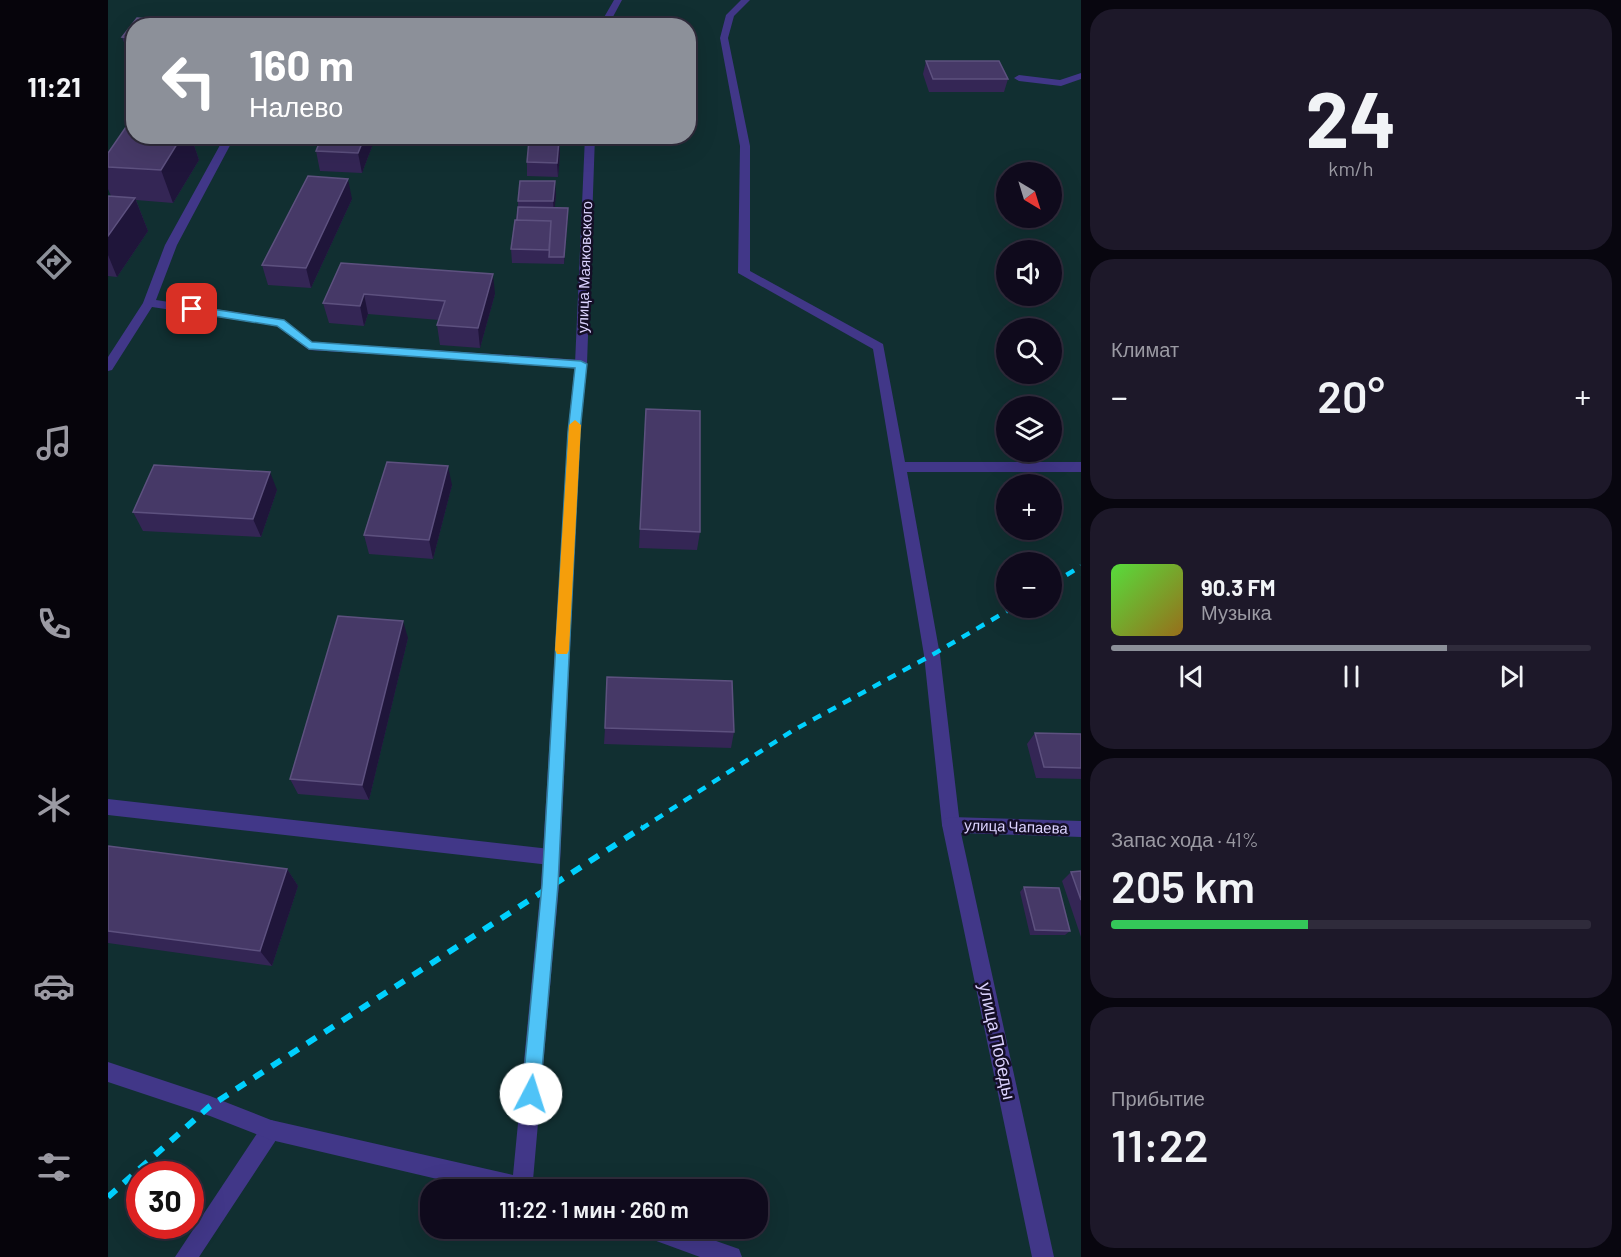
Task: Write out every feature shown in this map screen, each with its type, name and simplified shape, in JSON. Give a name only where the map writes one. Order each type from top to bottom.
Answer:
[{"type":"street","points":[[608,18],[618,0]]},
{"type":"street","name":"улица Победы","points":[[746,0],[730,15],[724,38],[745,146],[744,273],[879,347],[932,655],[951,825],[1043,1257]]},
{"type":"street","points":[[1019,78],[1061,83],[1081,76]]},
{"type":"street","points":[[108,367],[149,303],[171,245],[226,144]]},
{"type":"street","name":"улица Маяковского","points":[[527,1179],[550,885],[574,432],[581,364],[590,144]]},
{"type":"street","points":[[149,303],[280,322],[309,346],[581,364]]},
{"type":"street","points":[[899,468],[1081,467]]},
{"type":"street","points":[[108,807],[550,857]]},
{"type":"street","name":"улица Чапаева","points":[[951,825],[1081,829]]},
{"type":"street","points":[[108,1072],[210,1106],[271,1130],[486,1179]]},
{"type":"street","points":[[186,1257],[271,1130]]},
{"type":"street","points":[[679,1239],[731,1257]]},
{"type":"green space","points":[[108,0],[1081,0],[1081,1257],[108,1257]]},
{"type":"building","points":[[926,61],[999,61],[1008,79],[933,79]]},
{"type":"building","points":[[126,127],[126,144],[177,144],[161,170],[108,167],[108,153]]},
{"type":"building","points":[[319,144],[362,144],[358,153],[316,151]]},
{"type":"building","points":[[529,144],[559,144],[557,163],[527,162]]},
{"type":"building","points":[[308,176],[348,179],[306,268],[262,265]]},
{"type":"building","points":[[520,181],[555,181],[553,201],[518,201]]},
{"type":"building","points":[[108,196],[135,198],[108,236]]},
{"type":"building","points":[[518,207],[568,208],[564,257],[549,257],[551,221],[517,220]]},
{"type":"building","points":[[515,220],[551,221],[549,250],[511,249]]},
{"type":"building","points":[[341,263],[493,274],[478,328],[437,325],[445,301],[364,294],[360,306],[323,303]]},
{"type":"building","points":[[646,409],[700,411],[700,532],[640,529]]},
{"type":"building","points":[[387,462],[448,466],[429,540],[364,535]]},
{"type":"building","points":[[154,465],[270,472],[253,519],[133,512]]},
{"type":"building","points":[[338,616],[403,621],[362,785],[290,779]]},
{"type":"building","points":[[607,677],[732,681],[734,732],[605,728]]},
{"type":"building","points":[[1035,733],[1081,734],[1081,768],[1044,767]]},
{"type":"building","points":[[108,846],[287,869],[260,951],[108,931]]},
{"type":"building","points":[[1081,871],[1081,900],[1071,872]]},
{"type":"building","points":[[1024,887],[1059,888],[1070,931],[1035,930]]},
{"type":"railway","points":[[1062,578],[1081,566]]},
{"type":"railway","points":[[641,829],[792,731],[996,617]]},
{"type":"railway","points":[[108,1197],[210,1106],[643,827]]},
{"type":"slow traffic","points":[[562,650],[575,425]]},
{"type":"route","points":[[192,309],[280,322],[309,346],[581,364],[574,432],[550,885],[531,1094]]}]
